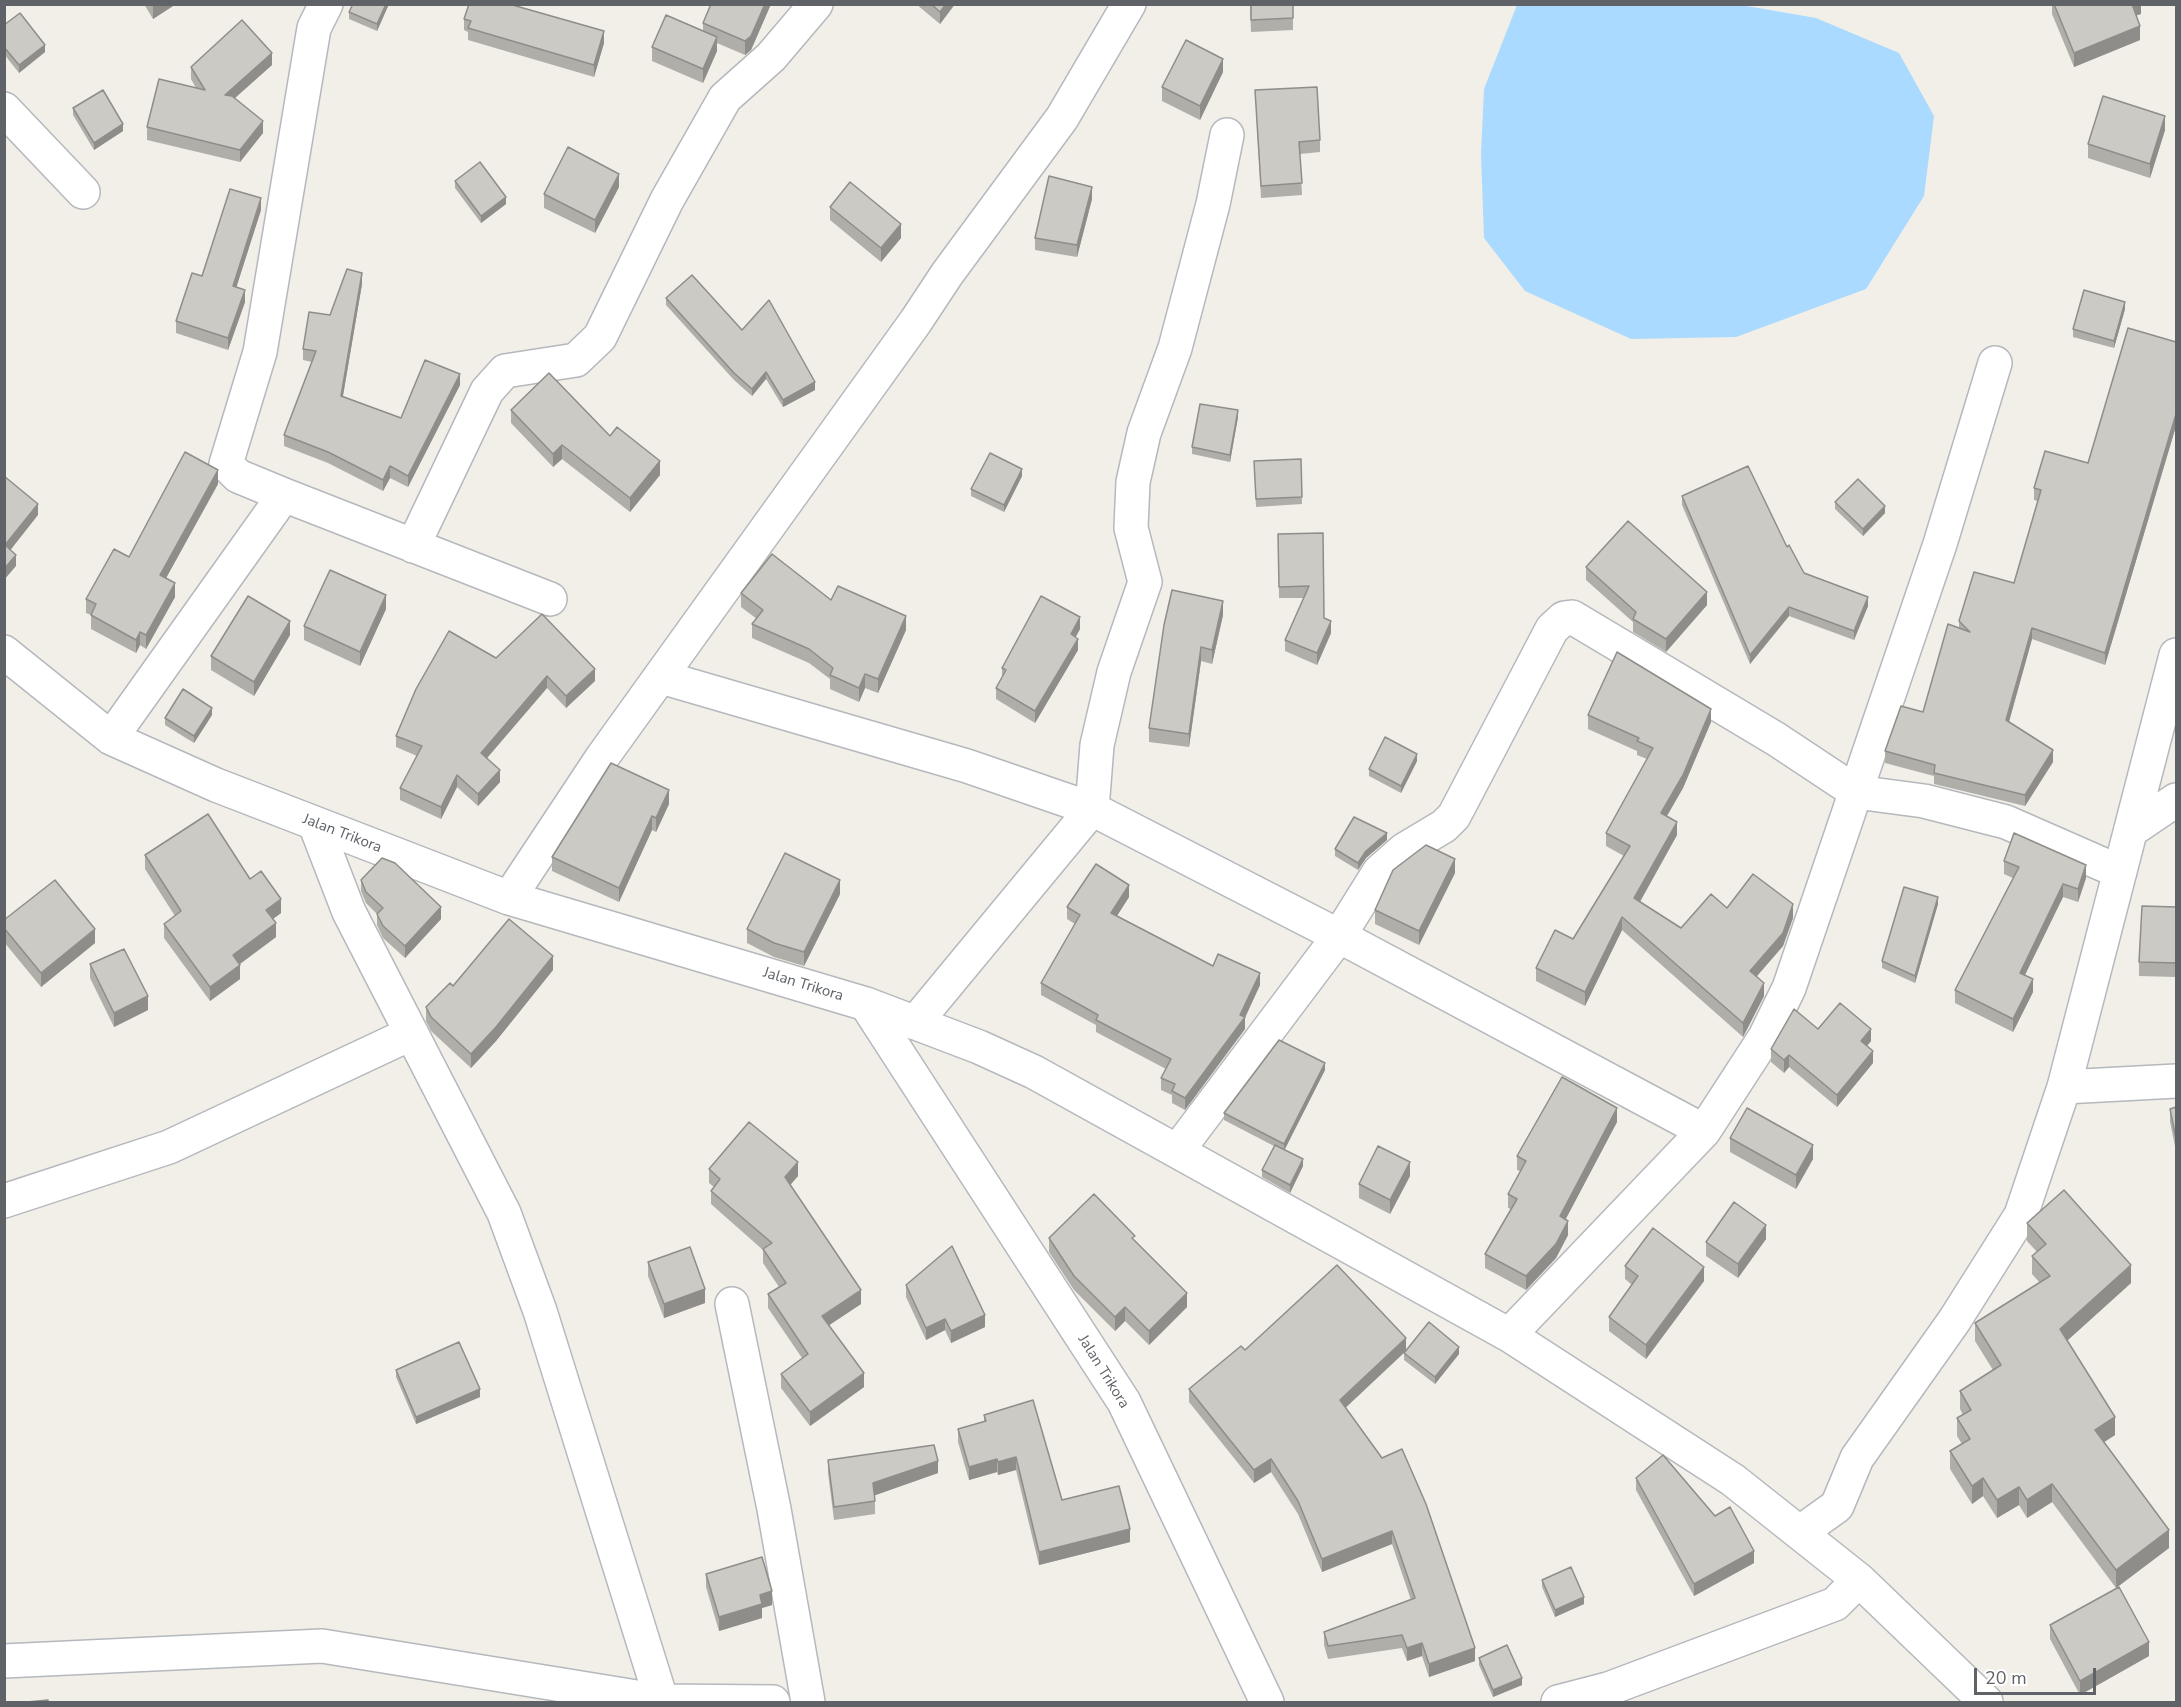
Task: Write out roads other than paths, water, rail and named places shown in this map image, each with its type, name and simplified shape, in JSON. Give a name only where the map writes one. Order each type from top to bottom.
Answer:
[{"type":"street","points":[[327,4],[314,28],[260,352],[226,456],[226,465],[238,476],[550,599]]},
{"type":"street","points":[[413,546],[487,391],[506,371],[576,360],[600,337],[667,200],[725,98],[771,57],[816,4]]},
{"type":"street","points":[[509,898],[602,759],[947,274],[1042,147],[1129,4]]},
{"type":"street","points":[[4,109],[83,192]]},
{"type":"street","points":[[915,1023],[1092,809],[1096,745],[1114,672],[1145,582],[1131,528],[1133,482],[1144,432],[1175,348],[1213,204],[1227,135]]},
{"type":"street","points":[[1509,1335],[1704,1131],[1764,1037],[1789,988],[1940,544],[1995,363]]},
{"type":"street","points":[[111,738],[284,495]]},
{"type":"street","points":[[1178,1150],[1339,936],[1389,861],[1444,826],[1454,816],[1552,629],[1564,618],[1572,617],[1776,739],[1856,792],[1924,801],[2006,822],[2120,872]]},
{"type":"street","name":"Jalan Trikora","points":[[4,652],[111,738],[216,785],[509,898],[866,1004],[1124,1402],[1267,1702]]},
{"type":"street","points":[[1802,1531],[1837,1506],[1857,1458],[1887,1420],[1991,1265],[2021,1215],[2064,1087],[2133,829],[2176,655]]},
{"type":"street","points":[[661,677],[967,766],[1092,809],[1339,936],[1704,1131]]},
{"type":"street","points":[[2133,829],[2176,800]]},
{"type":"street","points":[[315,824],[349,912],[504,1213],[540,1311],[662,1702]]},
{"type":"street","points":[[866,1004],[1034,1072],[1509,1335],[1733,1480],[1802,1531],[1859,1580],[1986,1702]]},
{"type":"street","points":[[4,1201],[170,1147],[410,1034]]},
{"type":"street","points":[[2064,1087],[2176,1081]]},
{"type":"street","points":[[732,1304],[774,1509],[808,1702]]},
{"type":"street","points":[[1558,1702],[1608,1689],[1835,1604],[1859,1580]]},
{"type":"street","points":[[4,1661],[322,1646],[662,1702],[773,1702]]},
{"type":"water","points":[[1517,5],[1741,5],[1816,18],[1899,53],[1934,116],[1924,196],[1866,289],[1736,337],[1631,339],[1525,291],[1484,238],[1481,154],[1484,89]]}]
